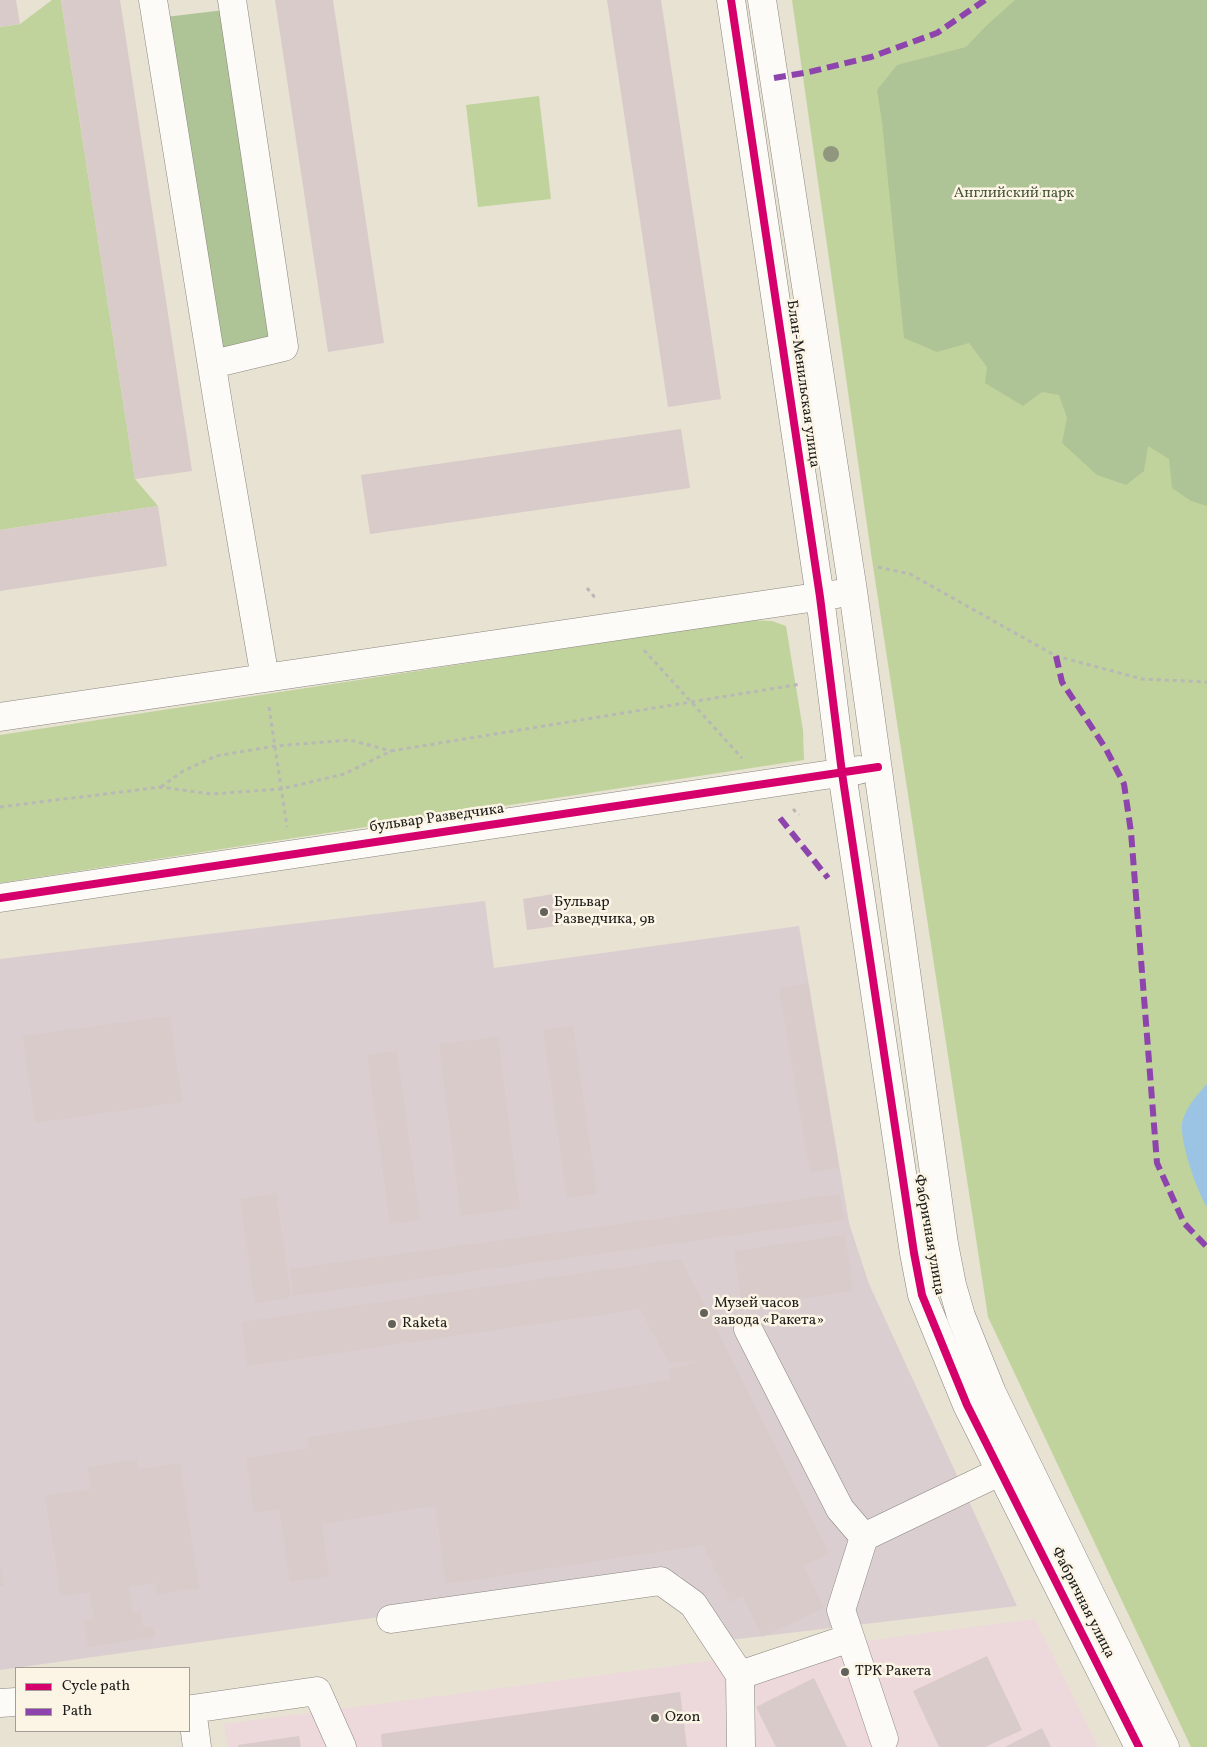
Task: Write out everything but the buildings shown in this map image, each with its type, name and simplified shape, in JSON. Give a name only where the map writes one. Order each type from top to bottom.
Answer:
[{"type":"street","points":[[154,0],[222,426],[265,678]]},
{"type":"street","points":[[213,364],[284,347],[232,0]]},
{"type":"street","name":"Блан-Менильская улица","points":[[730,0],[820,596],[842,773]]},
{"type":"street","name":"Блан-Менильская улица","points":[[762,0],[853,591],[878,767]]},
{"type":"street","points":[[0,717],[853,591]]},
{"type":"street","name":"бульвар Разведчика","points":[[0,898],[878,767]]},
{"type":"street","name":"Фабричная улица","points":[[878,767],[944,1244],[952,1285],[961,1316],[992,1393],[1012,1466],[1139,1747]]},
{"type":"street","name":"Фабричная улица","points":[[842,773],[914,1253],[922,1295],[967,1405],[1012,1466],[1165,1747]]},
{"type":"street","points":[[748,1329],[840,1509],[864,1537]]},
{"type":"street","points":[[884,1739],[841,1610],[864,1537],[1012,1466]]},
{"type":"street","points":[[391,1619],[660,1581],[693,1604],[740,1675],[741,1747]]},
{"type":"street","points":[[740,1675],[850,1638]]},
{"type":"street","points":[[197,1747],[191,1706],[317,1691],[342,1747]]},
{"type":"street","points":[[0,1704],[15,1702]]},
{"type":"path","points":[[876,567],[910,574],[1056,656],[1142,679],[1207,682]]},
{"type":"path","points":[[637,644],[745,761]]},
{"type":"path","points":[[265,678],[292,855]]},
{"type":"path","points":[[0,807],[161,786],[211,794],[281,789],[344,774],[391,751],[801,684]]},
{"type":"path","points":[[161,786],[183,770],[216,756],[275,746],[350,740],[391,751]]},
{"type":"path","points":[[796,812],[800,815]]},
{"type":"shaded area","points":[[485,901],[494,968],[799,926],[849,1223],[869,1284],[1017,1606],[721,1641],[680,1575],[0,1670],[0,959]]},
{"type":"shaded area","name":"ТРК Ракета","points":[[1035,1619],[1098,1747],[228,1747],[224,1724]]},
{"type":"green space","points":[[52,0],[61,0],[135,479],[158,506],[0,530],[0,27],[20,24]]},
{"type":"green space","name":"Английский парк","points":[[792,0],[1207,0],[1207,1747],[1191,1747],[988,1317],[871,553]]},
{"type":"green space","points":[[1015,0],[1207,0],[1207,506],[1191,501],[1172,488],[1169,459],[1148,446],[1144,471],[1126,485],[1097,475],[1062,443],[1067,418],[1059,395],[1042,392],[1023,406],[985,383],[987,367],[969,343],[937,352],[904,338],[882,122],[877,90],[897,65],[966,47]]},
{"type":"green space","points":[[233,9],[284,347],[213,364],[157,18]]},
{"type":"green space","points":[[539,96],[551,199],[478,207],[466,105]]},
{"type":"green space","points":[[749,620],[772,621],[786,626],[803,730],[804,760],[0,883],[0,735]]},
{"type":"water","points":[[1207,1084],[1207,1207],[1198,1189],[1189,1163],[1182,1127],[1187,1109]]},
{"type":"marked path","points":[[774,78],[809,72],[871,57],[937,33],[985,0]]},
{"type":"marked path","points":[[1056,656],[1062,682],[1106,749],[1124,784],[1131,832],[1157,1163],[1184,1223],[1207,1247]]},
{"type":"marked path","points":[[780,818],[828,878]]},
{"type":"cycle path","points":[[731,0],[820,597],[842,773],[914,1253],[922,1295],[967,1405],[1139,1747]]},
{"type":"cycle path","points":[[0,898],[878,767]]},
{"type":"place","name":"Бульвар Разведчика, 9в","points":[[544,912]]},
{"type":"place","name":"Музей часов завода «Ракета»","points":[[704,1313]]},
{"type":"place","name":"Raketa","points":[[392,1324]]},
{"type":"place","name":"ТРК Ракета","points":[[845,1672]]},
{"type":"place","name":"Ozon","points":[[655,1718]]}]
